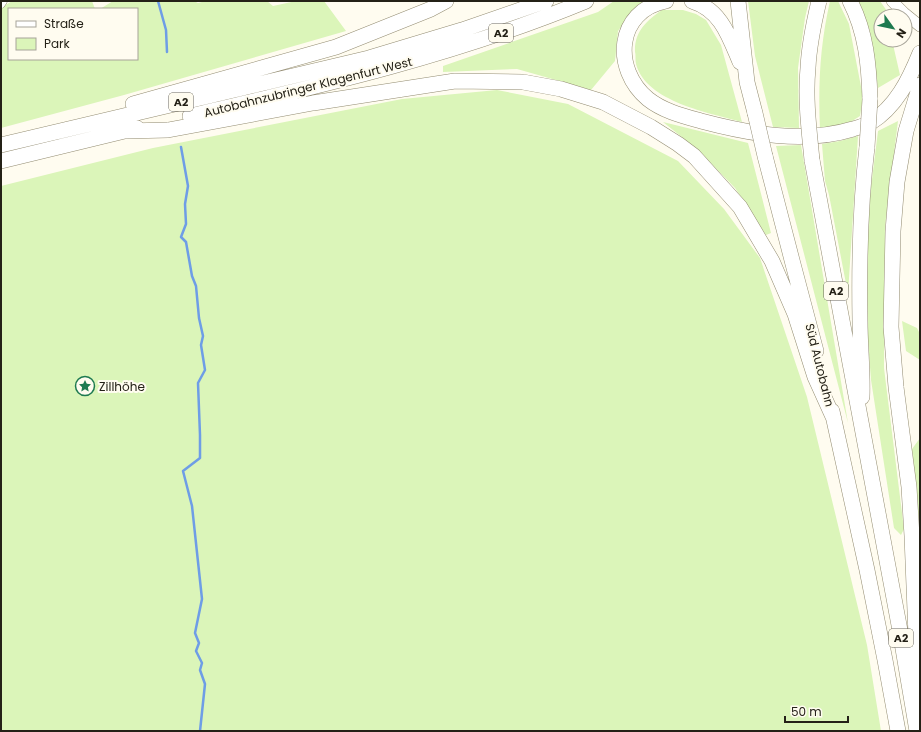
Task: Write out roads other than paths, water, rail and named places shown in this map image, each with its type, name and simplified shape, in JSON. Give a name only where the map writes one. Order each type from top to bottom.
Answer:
[{"type":"highway","points":[[81,126],[111,110],[336,47],[446,1]]},
{"type":"highway","name":"Autobahnzubringer Klagenfurt West","points":[[1,145],[369,58],[462,30],[546,1]]},
{"type":"highway","name":"Autobahnzubringer Klagenfurt West","points":[[1,161],[310,88],[421,58],[507,31],[586,1]]},
{"type":"highway","points":[[666,1],[656,3],[641,12],[631,25],[625,40],[624,51],[625,64],[629,75],[637,88],[648,99],[661,107],[678,114],[744,132],[792,137],[840,133],[868,124],[880,116],[891,105],[902,90],[913,72],[920,53]]},
{"type":"highway","points":[[692,1],[707,8],[719,20],[728,33],[748,82]]},
{"type":"highway","name":"Süd Autobahn","points":[[738,1],[748,82],[792,264],[834,419],[867,570],[898,731]]},
{"type":"highway","name":"A2","points":[[819,1],[808,68],[808,113],[812,160],[918,731]]},
{"type":"highway","points":[[850,1],[860,24],[866,49],[870,99],[861,208],[859,275],[860,349],[863,374],[861,422]]},
{"type":"highway","points":[[127,131],[168,130],[313,103],[455,81],[523,82],[561,89],[603,102],[651,127],[694,156],[740,207],[772,261],[795,314],[815,377],[834,419]]},
{"type":"highway","points":[[914,711],[917,661],[912,536],[909,487],[896,387],[891,320],[893,230],[897,182],[906,131],[920,85]]},
{"type":"main road","points":[[892,1],[920,26]]},
{"type":"waterway","points":[[158,1],[166,30],[167,52]]},
{"type":"waterway","points":[[181,147],[188,186],[185,204],[186,224],[181,237],[186,242],[192,276],[196,286],[199,318],[203,336],[201,345],[205,370],[198,383],[200,458],[183,471],[192,506],[202,599],[195,633],[199,643],[196,651],[202,663],[200,670],[205,684],[200,731]]},
{"type":"place","name":"Zillhöhe","points":[[85,386]]}]
